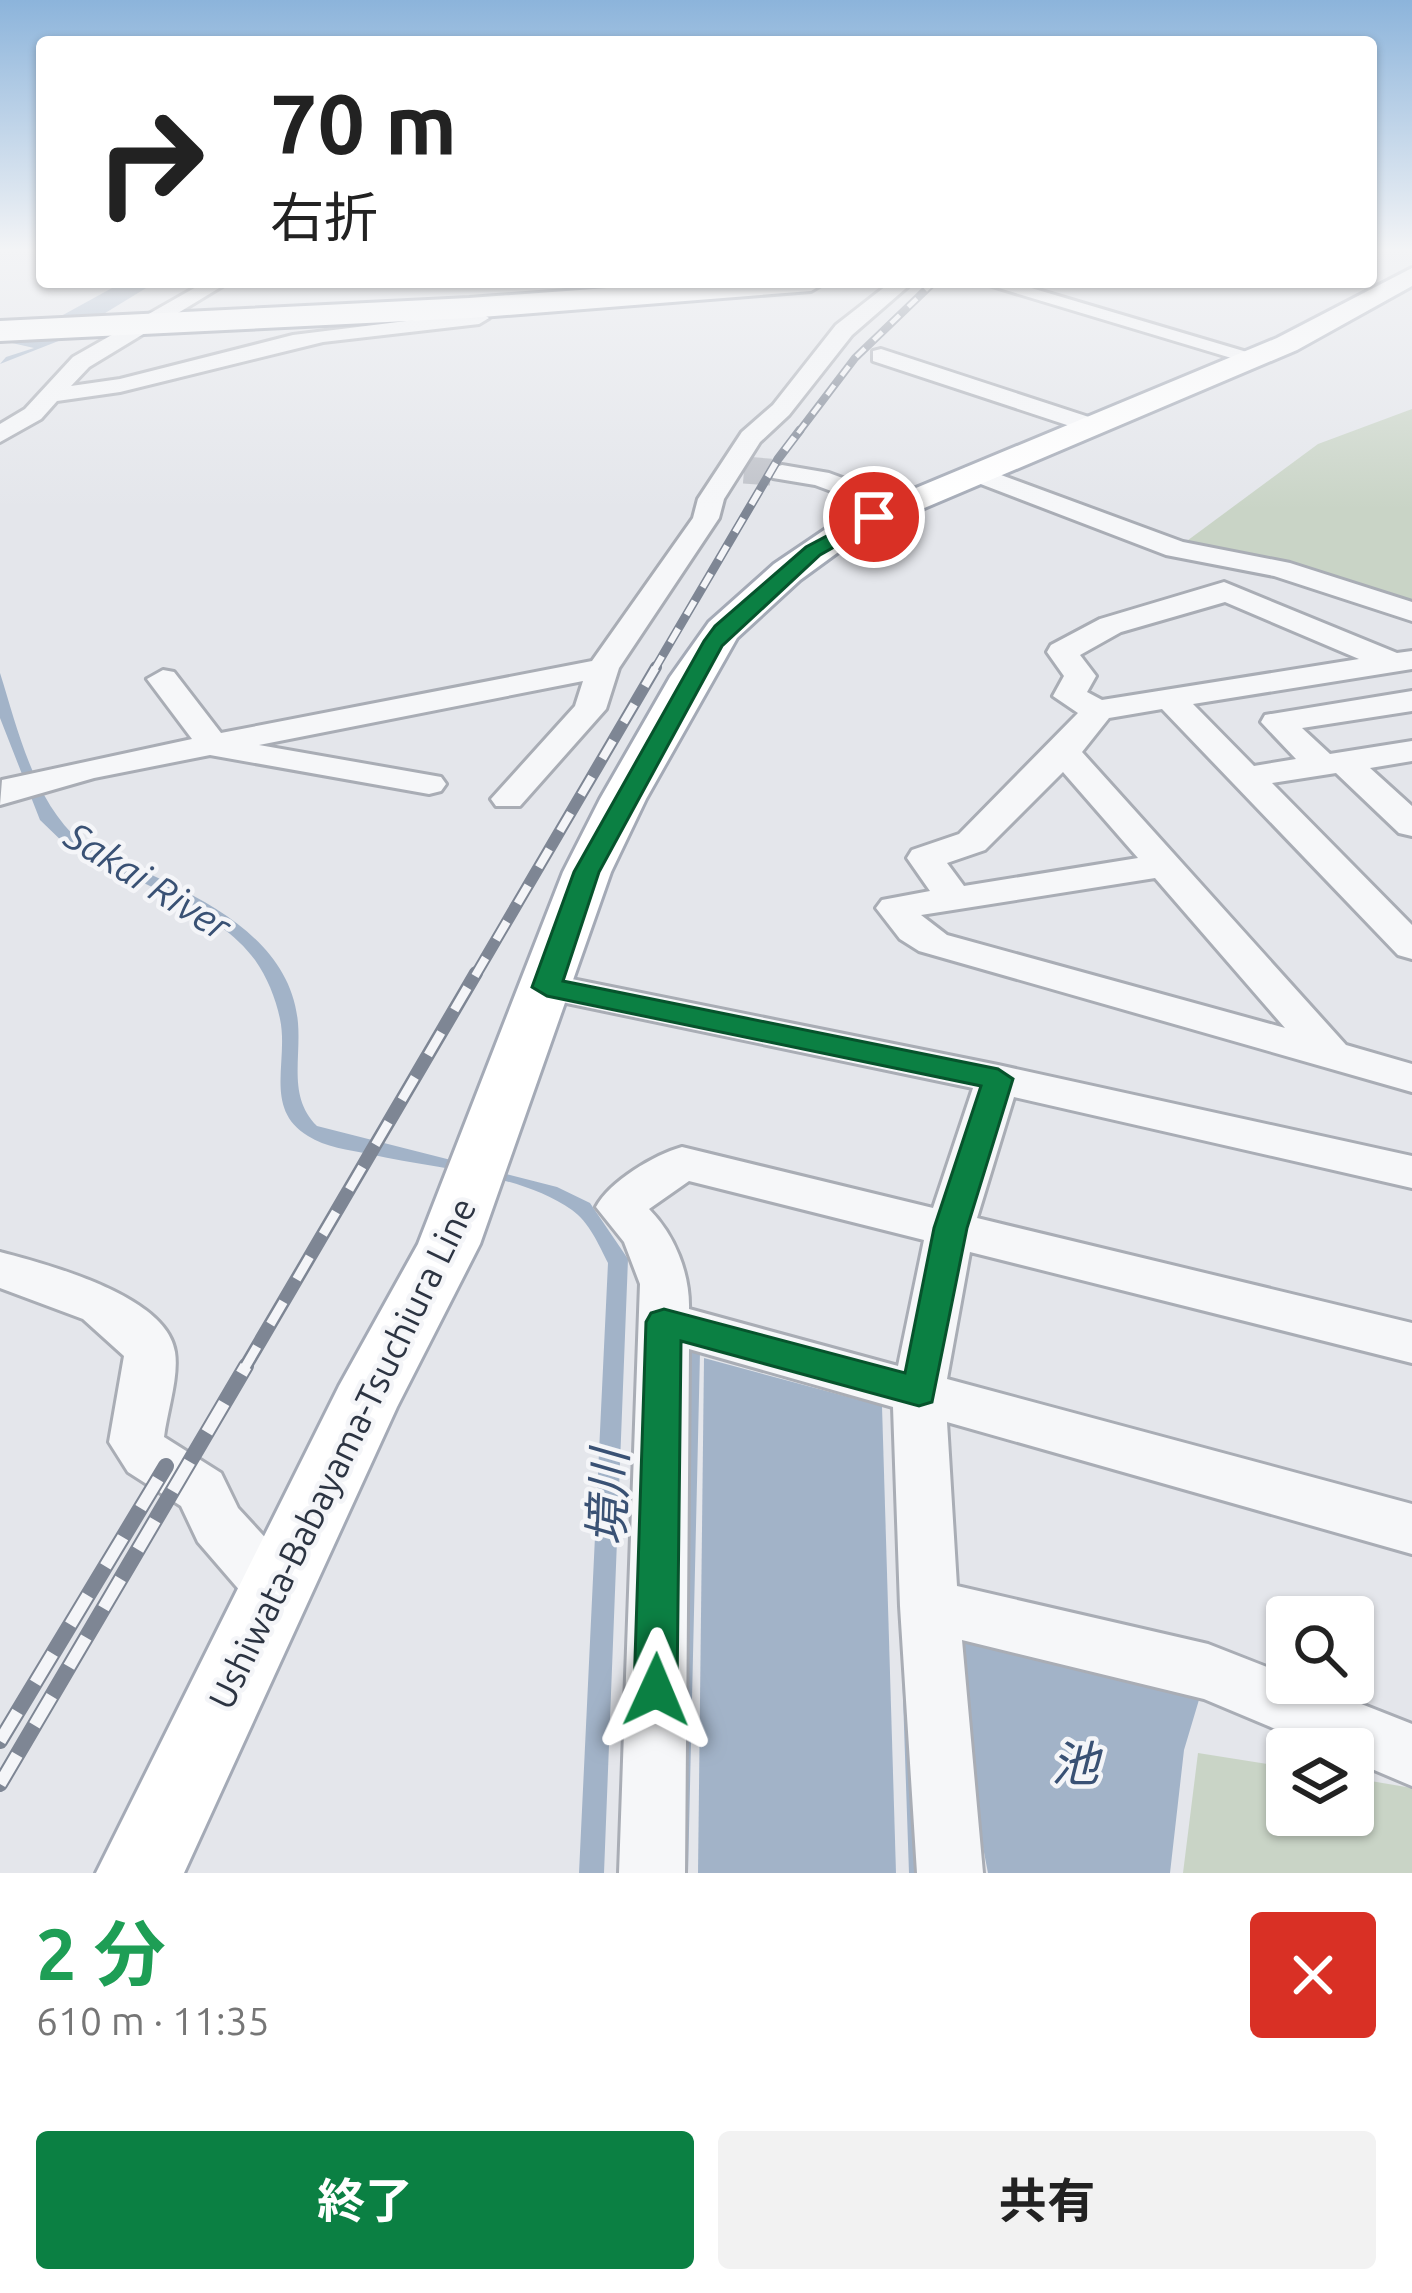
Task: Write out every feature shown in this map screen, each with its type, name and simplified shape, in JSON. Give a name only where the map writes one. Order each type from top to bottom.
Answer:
[{"type":"main road","name":"Ushiwata-Babayama-Tsuchiura Line","points":[[139,1873],[363,1406],[449,1244],[596,854],[691,677],[722,630],[831,538],[1087,424],[1308,334]]},
{"type":"street","points":[[0,434],[33,415],[73,368],[112,334]]},
{"type":"street","points":[[50,394],[111,392],[231,355],[328,334]]},
{"type":"street","points":[[508,799],[590,709],[603,668],[737,470],[841,334]]},
{"type":"street","points":[[1173,334],[1256,358]]},
{"type":"street","points":[[880,356],[1087,424]]},
{"type":"street","points":[[782,473],[820,478],[896,507]]},
{"type":"street","points":[[974,473],[1176,549],[1280,569],[1412,612]]},
{"type":"street","points":[[1224,591],[1403,662],[1099,710],[1069,696],[1080,676],[1062,652],[1079,646],[1091,633],[1168,609],[1201,605],[1224,591]]},
{"type":"street","points":[[20,787],[212,743],[603,668]]},
{"type":"street","points":[[163,679],[212,743],[226,750],[429,784]]},
{"type":"street","points":[[1167,696],[1412,947]]},
{"type":"street","points":[[1412,701],[1277,722],[1412,825]]},
{"type":"street","points":[[954,899],[925,858],[972,842],[1064,752],[1099,710]]},
{"type":"street","points":[[1247,777],[1412,751]]},
{"type":"street","points":[[1064,752],[1329,1052]]},
{"type":"street","points":[[1160,866],[896,908],[914,931],[933,944],[1412,1078]]},
{"type":"street","points":[[547,987],[998,1079],[1412,1172]]},
{"type":"street","points":[[950,1873],[929,1606],[919,1391],[950,1228],[998,1079]]},
{"type":"street","points":[[652,1873],[665,1284],[644,1234],[619,1207],[682,1163],[1412,1343]]},
{"type":"street","points":[[0,1270],[77,1292],[124,1318],[150,1351],[136,1442],[148,1456],[201,1490],[218,1525],[275,1589]]},
{"type":"street","points":[[664,1322],[1412,1529]]},
{"type":"street","points":[[929,1606],[1208,1672],[1412,1755]]},
{"type":"green space","points":[[1412,409],[1412,612],[1176,549],[1318,444]]},
{"type":"green space","points":[[1198,1753],[1266,1764],[1266,1836],[1374,1836],[1374,1782],[1412,1788],[1412,1873],[1183,1873]]},
{"type":"water","points":[[28,334],[70,334],[0,364],[6,357],[34,348],[12,343]]},
{"type":"water","points":[[0,673],[39,786],[65,826],[81,842],[215,909],[271,956],[289,987],[298,1023],[299,1091],[317,1126],[557,1187],[590,1203],[628,1259],[604,1873],[579,1873],[608,1263],[601,1249],[572,1210],[526,1187],[337,1148],[294,1125],[282,1098],[280,1019],[259,967],[239,942],[195,909],[68,847],[40,820],[0,718]]},
{"type":"water","points":[[669,1330],[910,1397],[938,1873],[909,1873],[893,1402],[700,1352],[688,1873],[662,1873]]},
{"type":"water","points":[[704,1358],[882,1406],[896,1873],[698,1873]]},
{"type":"water","name":"池","points":[[938,1614],[1204,1683],[1184,1750],[1170,1873],[988,1873]]},
{"type":"tunnel","points":[[744,470],[782,473]]},
{"type":"railway","points":[[798,433],[855,358],[880,334]]},
{"type":"railway","points":[[654,670],[778,459],[800,430]]},
{"type":"railway","points":[[475,976],[656,667]]},
{"type":"railway","points":[[244,1369],[476,973]]},
{"type":"railway","points":[[0,1784],[246,1366]]},
{"type":"railway","points":[[0,1741],[166,1466]]},
{"type":"route","points":[[656,1690],[664,1322],[919,1391],[950,1228],[998,1079],[547,987],[586,872],[622,799],[722,630],[813,551],[874,517]]},
{"type":"water label","name":"Sakai River","points":[[148,881]]},
{"type":"water label","name":"境川","points":[[608,1498]]}]
